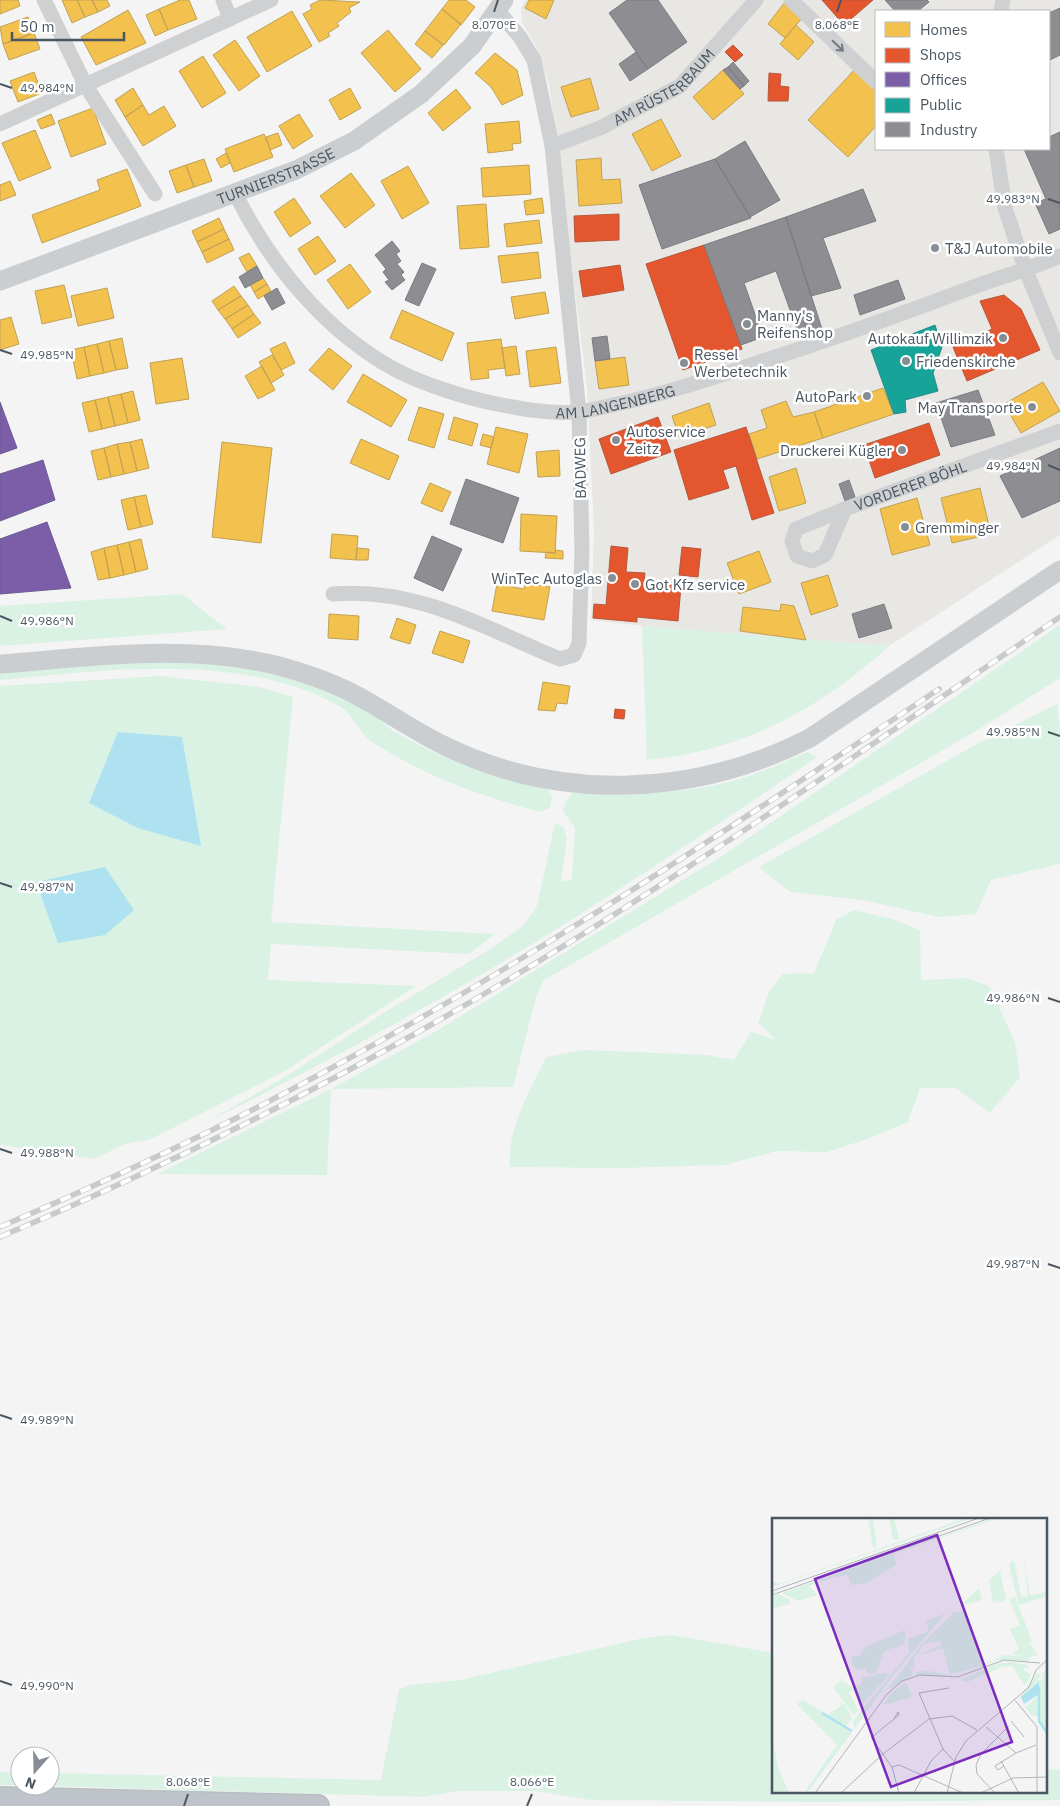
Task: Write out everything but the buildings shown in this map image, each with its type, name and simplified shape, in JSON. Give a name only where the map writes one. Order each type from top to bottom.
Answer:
[{"type":"highway","points":[[0,1798],[318,1806]]},
{"type":"main road","name":"TURNIERSTRASSE","points":[[0,280],[296,170],[354,141],[421,94],[472,46],[501,5]]},
{"type":"main road","points":[[0,664],[168,653],[213,654],[258,661],[302,673],[344,689],[440,744],[499,768],[541,778],[585,784],[655,784],[701,778],[739,768],[810,738],[1060,570]]},
{"type":"street","points":[[44,0],[86,86],[154,194]]},
{"type":"street","points":[[223,0],[230,19]]},
{"type":"street","points":[[0,124],[271,0]]},
{"type":"street","name":"AM RÜSTERBAUM","points":[[552,146],[600,128],[680,86],[756,0]]},
{"type":"street","points":[[790,0],[875,81]]},
{"type":"street","name":"BADWEG","points":[[333,594],[350,593],[412,599],[477,622],[560,659],[574,655],[579,644],[582,552],[579,412],[552,146],[534,60],[501,5]]},
{"type":"street","points":[[996,150],[1005,208],[1026,271],[1060,353]]},
{"type":"street","name":"AM LANGENBERG","points":[[235,193],[263,241],[292,281],[314,308],[352,340],[395,369],[481,400],[530,410],[579,412],[661,394],[843,335],[993,280],[1026,271],[1060,256]]},
{"type":"street","name":"VORDERER BÖHL","points":[[845,509],[1060,431]]},
{"type":"shaded area","points":[[525,0],[1060,0],[1060,535],[889,646],[642,626],[591,620],[594,531],[587,387],[549,84],[537,48],[522,22],[521,8]]},
{"type":"green space","points":[[182,594],[227,629],[0,646],[0,606]]},
{"type":"green space","points":[[1060,625],[1060,678],[971,734],[544,980],[536,997],[513,1087],[331,1089],[438,1030],[722,856]]},
{"type":"green space","points":[[642,626],[889,646],[836,689],[807,708],[777,724],[714,748],[647,760]]},
{"type":"green space","points":[[170,658],[273,673],[315,687],[368,710],[393,731],[431,751],[483,772],[548,789],[552,797],[550,808],[540,812],[474,792],[432,775],[371,741],[341,707],[302,689],[261,678],[218,671],[129,669],[0,680],[0,671]]},
{"type":"green space","points":[[160,676],[260,687],[293,697],[271,922],[495,934],[469,954],[271,944],[268,980],[416,986],[283,1072],[151,1139],[125,1144],[94,1159],[0,1145],[0,686]]},
{"type":"green space","points":[[1057,704],[1060,730],[1060,864],[991,880],[976,914],[939,917],[862,900],[790,892],[759,867],[975,745]]},
{"type":"green space","points":[[807,752],[817,757],[687,845],[555,930],[382,1031],[205,1123],[285,1077],[382,1014],[487,951],[523,926],[537,906],[555,823],[563,827],[567,838],[561,881],[572,880],[575,828],[563,811],[566,801],[574,791],[639,793],[704,787],[746,777]]},
{"type":"green space","points":[[853,910],[893,919],[920,930],[921,980],[966,978],[989,986],[1015,1042],[1020,1077],[990,1113],[955,1088],[920,1088],[908,1122],[867,1139],[827,1152],[777,1151],[725,1165],[620,1168],[510,1167],[510,1153],[516,1124],[546,1057],[585,1050],[708,1055],[734,1060],[751,1032],[777,1040],[758,1023],[769,992],[783,974],[814,973],[836,920]]},
{"type":"green space","points":[[331,1089],[327,1175],[157,1174]]},
{"type":"green space","points":[[672,1635],[772,1653],[772,1794],[1048,1794],[1048,1769],[1060,1770],[1060,1800],[822,1802],[591,1800],[536,1791],[457,1791],[425,1797],[60,1786],[60,1773],[381,1780],[399,1690],[409,1685],[460,1680],[644,1638]]},
{"type":"green space","points":[[0,1772],[10,1772],[10,1785],[0,1785]]},
{"type":"water","points":[[118,732],[182,737],[201,846],[138,828],[89,803]]},
{"type":"water","points":[[105,867],[134,910],[105,935],[58,943],[36,882]]},
{"type":"railway","points":[[0,1237],[163,1164],[270,1111],[375,1056],[509,980],[748,828],[1060,617]]},
{"type":"railway","points":[[0,1227],[132,1168],[230,1121],[350,1058],[436,1009],[521,959],[690,853],[939,689]]},
{"type":"place","name":"T&J Automobile","points":[[935,248]]},
{"type":"place","name":"Manny's Reifenshop","points":[[747,324]]},
{"type":"place","name":"Autokauf Willimzik","points":[[1003,338]]},
{"type":"place","name":"Friedenskirche","points":[[906,361]]},
{"type":"place","name":"Ressel Werbetechnik","points":[[684,363]]},
{"type":"place","name":"AutoPark","points":[[867,396]]},
{"type":"place","name":"May Transporte","points":[[1032,407]]},
{"type":"place","name":"Autoservice Zeitz","points":[[616,440]]},
{"type":"place","name":"Druckerei Kügler","points":[[902,450]]},
{"type":"place","name":"Gremminger","points":[[905,527]]},
{"type":"place","name":"WinTec Autoglas","points":[[612,578]]},
{"type":"place","name":"Got Kfz service","points":[[635,584]]}]
